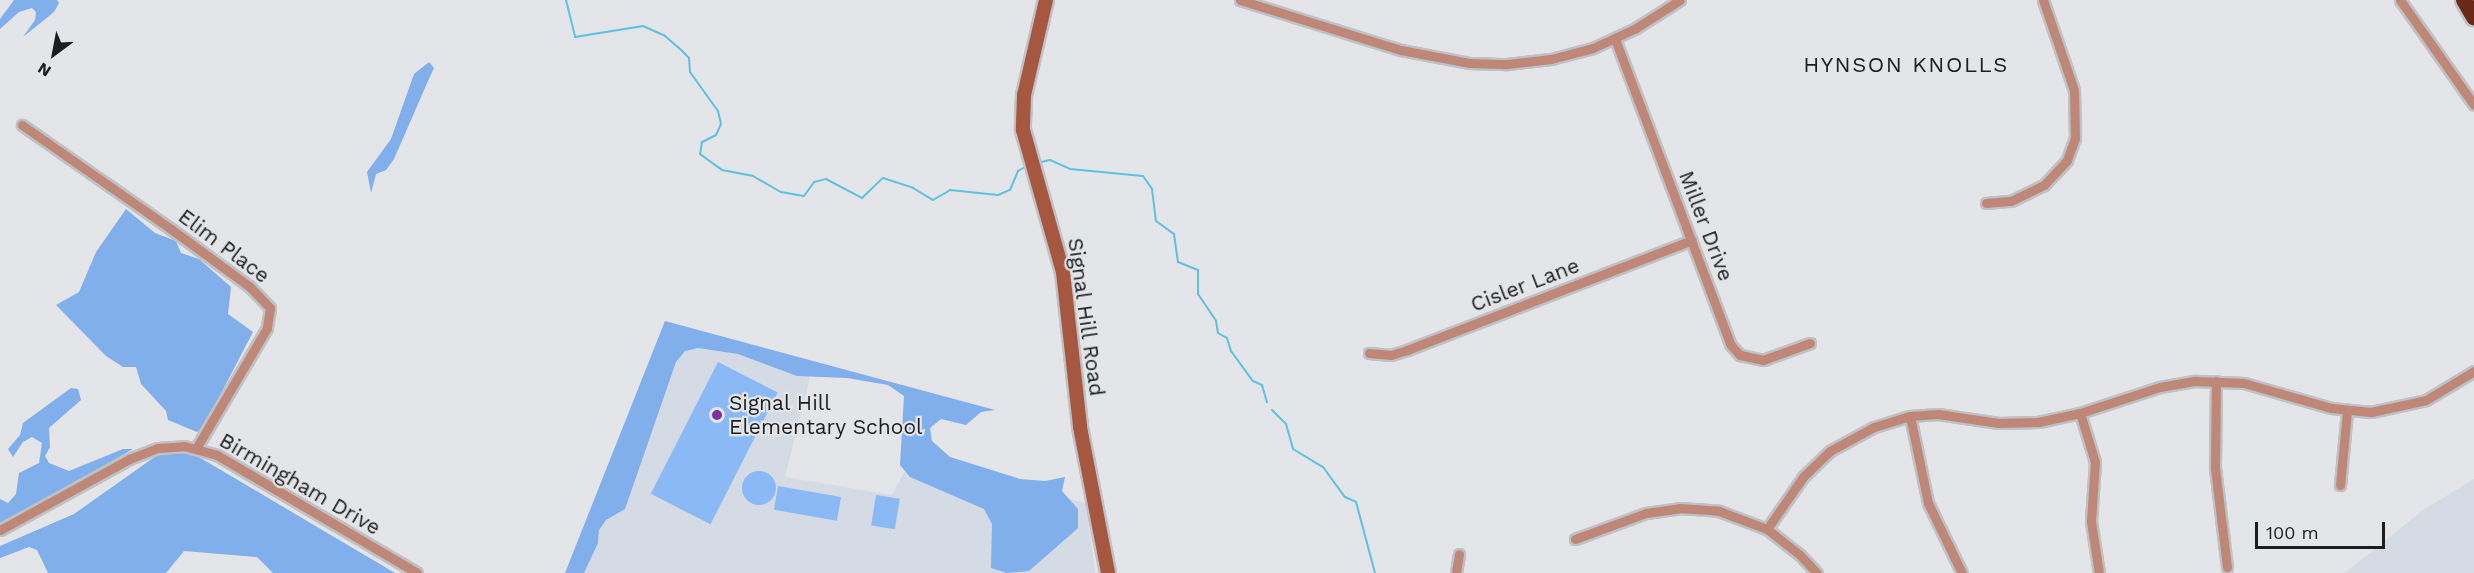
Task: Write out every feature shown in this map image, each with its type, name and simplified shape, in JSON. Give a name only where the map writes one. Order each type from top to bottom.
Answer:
[{"type":"highway","points":[[2464,0],[2474,17]]},
{"type":"main road","name":"Signal Hill Road","points":[[1046,0],[1024,95],[1023,130],[1029,163],[1059,250],[1081,437],[1108,573]]},
{"type":"street","points":[[1240,0],[1401,50],[1469,63],[1551,59],[1615,39],[1680,0]]},
{"type":"street","points":[[1986,203],[2011,201],[2044,185],[2061,169],[2075,138],[2074,90],[2043,0]]},
{"type":"street","points":[[2400,0],[2474,105]]},
{"type":"street","name":"Miller Drive","points":[[1615,39],[1735,351],[1747,358],[1763,360],[1810,343]]},
{"type":"street","name":"Elim Place","points":[[22,125],[206,254],[249,286],[270,308],[267,328],[197,447]]},
{"type":"street","name":"Cisler Lane","points":[[1370,353],[1390,355],[1407,350],[1692,240]]},
{"type":"street","points":[[1767,529],[1803,477],[1830,451],[1874,427],[1910,416],[1957,415],[2016,423],[2080,413],[2160,387],[2216,381],[2261,386],[2346,411],[2390,410],[2415,404],[2453,387],[2474,372]]},
{"type":"street","points":[[2216,381],[2215,468],[2227,567]]},
{"type":"street","points":[[2340,485],[2346,411]]},
{"type":"street","points":[[2080,413],[2095,462],[2091,521],[2099,573]]},
{"type":"street","points":[[1910,416],[1928,503],[1962,573]]},
{"type":"street","name":"Birmingham Drive","points":[[0,530],[143,453],[171,446],[197,447],[217,455],[417,573]]},
{"type":"street","points":[[1575,539],[1631,517],[1680,508],[1730,513],[1767,529],[1800,555],[1816,573]]},
{"type":"street","points":[[1456,573],[1459,554]]},
{"type":"shaded area","points":[[14,0],[57,0],[59,3],[54,12],[23,37],[35,20],[36,12],[32,8],[19,12],[0,29],[0,19]]},
{"type":"shaded area","points":[[429,62],[434,68],[394,159],[386,170],[376,174],[371,193],[367,172],[391,139],[414,74]]},
{"type":"shaded area","points":[[126,209],[155,233],[176,241],[181,253],[199,259],[231,287],[228,314],[253,332],[204,426],[197,432],[168,420],[166,411],[141,384],[136,367],[123,367],[106,356],[56,305],[79,292],[96,252]]},
{"type":"shaded area","points":[[665,321],[995,410],[981,412],[966,425],[941,419],[930,428],[932,441],[950,457],[1020,479],[1045,481],[1065,477],[1062,491],[1078,509],[1078,528],[1029,571],[1007,573],[991,568],[992,524],[984,509],[910,477],[900,465],[904,396],[888,385],[847,378],[797,376],[738,354],[698,348],[685,351],[676,362],[625,509],[606,520],[599,530],[598,543],[584,573],[565,573]]},
{"type":"shaded area","name":"Signal Hill Elementary School","points":[[666,329],[813,365],[785,477],[892,495],[908,465],[1086,503],[1095,573],[574,573]]},
{"type":"shaded area","points":[[718,362],[778,392],[711,524],[651,494]]},
{"type":"shaded area","points":[[71,388],[78,389],[81,400],[49,428],[50,447],[45,456],[49,463],[69,471],[123,449],[133,449],[0,525],[0,499],[8,503],[16,494],[19,473],[39,463],[42,443],[32,437],[23,442],[13,457],[8,449],[20,435],[23,423]]},
{"type":"shaded area","points":[[171,453],[193,454],[395,573],[273,573],[257,557],[184,551],[166,573],[48,573],[37,550],[29,547],[0,558],[0,546],[74,514],[156,456]]},
{"type":"shaded area","points":[[759,471],[771,476],[776,488],[771,500],[759,505],[747,500],[742,488],[747,476]]},
{"type":"shaded area","points":[[2474,479],[2474,573],[2345,573],[2423,510]]},
{"type":"shaded area","points":[[778,486],[841,497],[837,521],[774,510]]},
{"type":"shaded area","points":[[876,495],[900,499],[895,529],[871,526]]},
{"type":"waterway","points":[[566,0],[575,37],[643,26],[665,36],[682,51],[689,58],[690,72],[718,111],[721,124],[716,135],[702,142],[700,154],[722,170],[753,176],[781,192],[804,196],[814,182],[826,179],[862,198],[883,178],[913,188],[933,200],[950,190],[998,195],[1010,190],[1018,171],[1025,167]]},
{"type":"waterway","points":[[1037,163],[1050,160],[1070,169],[1143,176],[1152,189],[1156,221],[1174,234],[1178,262],[1198,270],[1198,294],[1216,321],[1218,333],[1227,338],[1231,351],[1253,381],[1262,385],[1267,402]]},
{"type":"waterway","points":[[1272,410],[1286,424],[1293,449],[1323,467],[1345,497],[1356,502],[1375,573]]},
{"type":"place","name":"Signal Hill Elementary School","points":[[717,415]]},
{"type":"district","name":"HYNSON KNOLLS","points":[[1906,65]]}]
